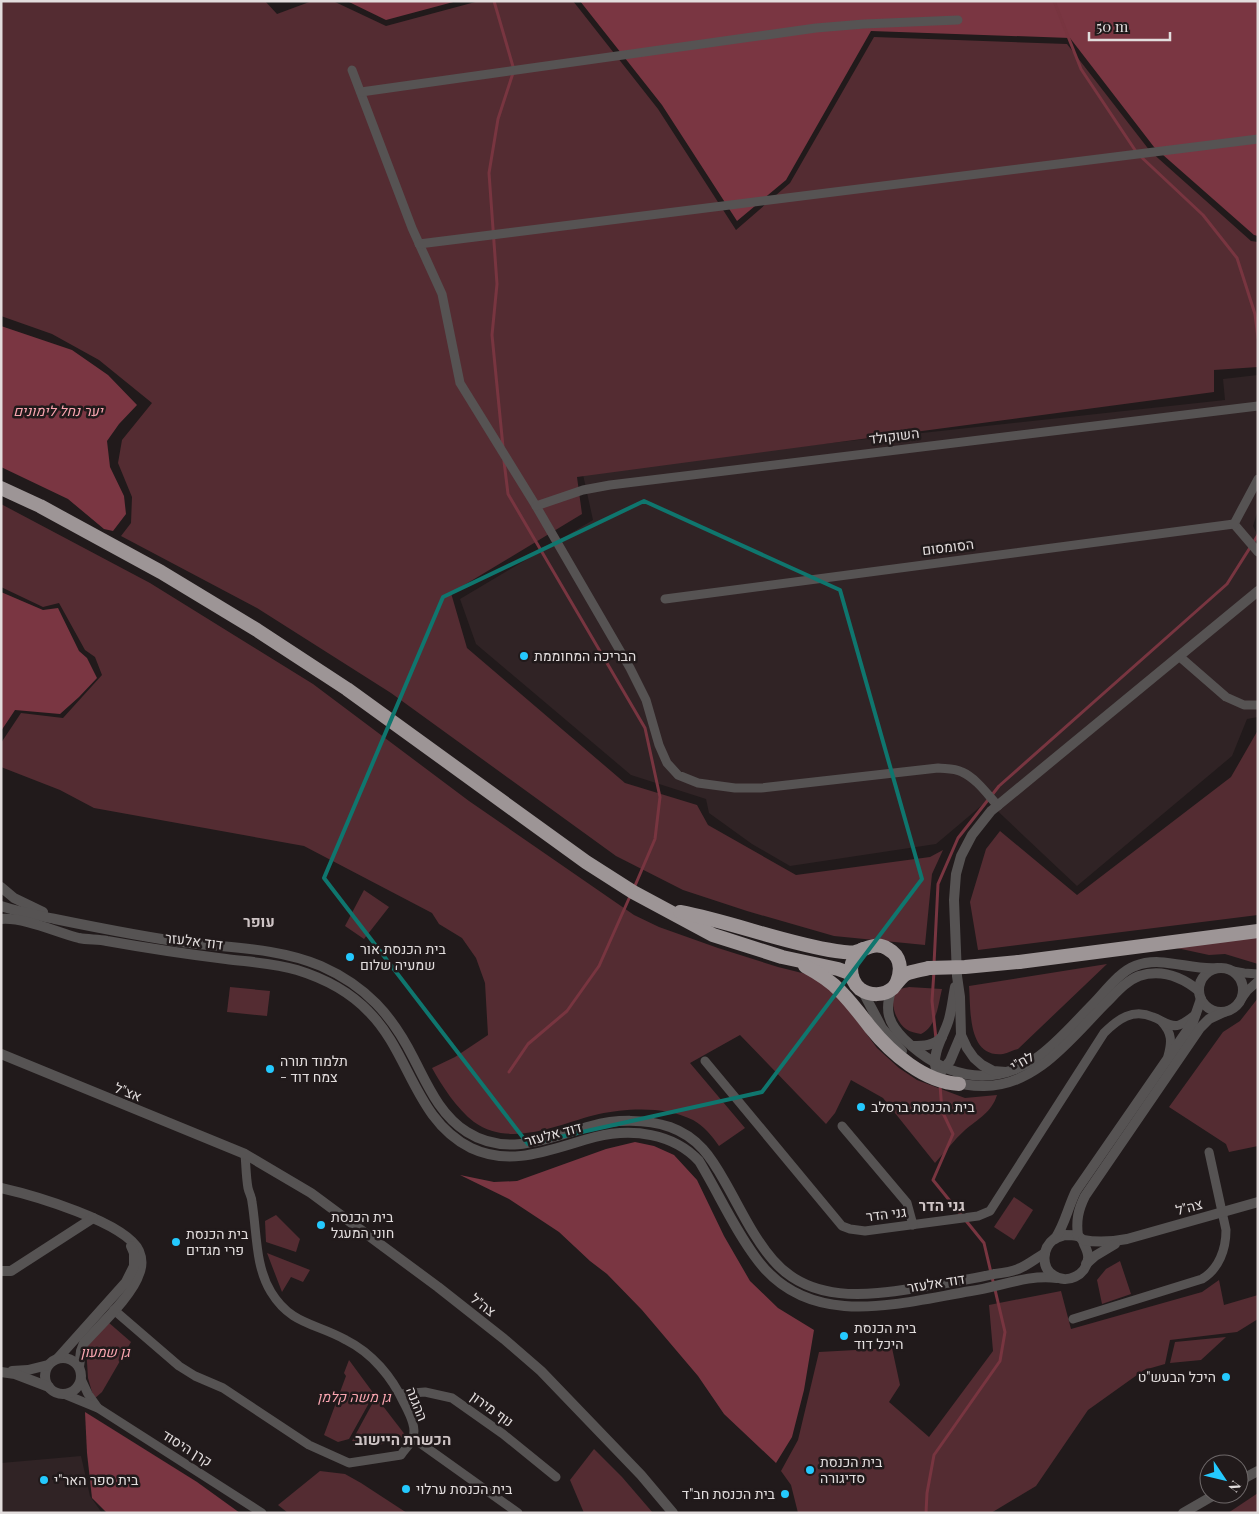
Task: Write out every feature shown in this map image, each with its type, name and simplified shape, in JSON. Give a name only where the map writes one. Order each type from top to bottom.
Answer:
[{"type":"highway","points":[[1,488],[40,506],[161,572],[257,630],[346,688],[586,862],[633,892],[668,909],[713,935],[791,959],[849,973],[856,984],[869,994],[885,992],[905,975],[929,968]]},
{"type":"highway","points":[[668,909],[708,917],[804,946],[839,952],[854,952],[879,945],[886,947],[893,952],[900,966],[900,974],[895,985]]},
{"type":"highway","points":[[898,959],[912,965],[929,968],[965,968],[1258,930]]},
{"type":"highway","points":[[852,977],[853,961],[863,949]]},
{"type":"highway","points":[[791,959],[819,974],[834,985],[854,1006],[874,1032],[908,1062],[945,1083],[959,1084]]},
{"type":"street","points":[[360,92],[816,28],[958,20]]},
{"type":"street","points":[[352,70],[419,244],[442,294],[460,383],[536,506],[634,676],[646,700],[659,745],[667,763],[678,775],[698,783],[735,788],[762,788],[938,768],[953,769],[970,776],[998,806]]},
{"type":"street","points":[[419,244],[1258,139]]},
{"type":"street","name":"השוקולד","points":[[536,506],[583,490],[615,484],[1258,406]]},
{"type":"street","points":[[1258,479],[1234,524],[1258,552]]},
{"type":"street","name":"הסומסום","points":[[665,599],[1234,524]]},
{"type":"street","points":[[1006,1072],[993,1071],[977,1062],[970,1054],[961,1035],[954,900],[956,874],[961,856],[972,835],[998,806],[1258,592]]},
{"type":"street","points":[[1180,656],[1226,697],[1244,705],[1258,705]]},
{"type":"street","points":[[1,887],[14,898],[40,910],[82,924]]},
{"type":"street","name":"דוד אלעזר","points":[[1,906],[82,924],[184,942],[282,954],[322,966],[363,990],[389,1015],[445,1113],[467,1132],[495,1144],[525,1144],[547,1140],[593,1125],[621,1122],[654,1123],[686,1134],[698,1142],[709,1154],[754,1234],[775,1263],[789,1276],[819,1291],[857,1295],[878,1294],[964,1280],[1018,1270],[1044,1253]]},
{"type":"street","name":"דוד אלעזר","points":[[1,919],[32,923],[81,938],[171,953],[280,966],[317,977],[356,1000],[379,1023],[436,1120],[461,1142],[473,1149],[492,1155],[508,1157],[526,1156],[550,1152],[596,1137],[622,1134],[652,1134],[680,1144],[699,1161],[744,1241],[766,1271],[782,1285],[815,1302],[857,1307],[879,1306],[976,1290],[1037,1276],[1057,1278]]},
{"type":"street","name":"לח\"י","points":[[862,990],[882,1028],[892,1041],[912,1060],[942,1071],[970,1076],[991,1075],[1006,1072],[1026,1063],[1045,1051],[1122,974],[1135,966],[1157,962],[1201,969],[1218,968]]},
{"type":"street","points":[[1258,974],[1244,974],[1218,968],[1202,978],[1196,1014],[1192,1022],[1076,1191],[1062,1226],[1044,1253],[1046,1268],[1050,1274],[1057,1278],[1069,1279],[1076,1277],[1082,1272],[1088,1259],[1088,1252],[1080,1238],[1077,1225],[1078,1208],[1085,1196],[1200,1028],[1209,1019],[1230,1010],[1240,1002],[1247,991],[1258,981]]},
{"type":"street","points":[[1233,970],[1242,981],[1243,988],[1240,1002]]},
{"type":"street","name":"לח\"י","points":[[895,985],[888,999],[889,1017],[895,1030],[959,1084],[976,1086],[997,1085],[1015,1081],[1034,1071],[1052,1058],[1122,987],[1138,976],[1158,973],[1175,976],[1200,995]]},
{"type":"street","points":[[935,1063],[950,1017],[957,976]]},
{"type":"street","points":[[1200,995],[1210,1009],[1224,1012]]},
{"type":"street","name":"גני הדר","points":[[705,1062],[842,1226],[850,1230],[865,1231],[978,1216],[990,1211],[1104,1033],[1115,1022],[1127,1015],[1143,1014],[1173,1026],[1180,1025],[1196,1014]]},
{"type":"street","points":[[1162,1022],[1168,1028],[1171,1036],[1168,1057]]},
{"type":"street","points":[[942,1071],[961,1035]]},
{"type":"street","points":[[912,1046],[936,1043],[942,1037]]},
{"type":"street","name":"אצ\"ל","points":[[1,1054],[245,1154]]},
{"type":"street","points":[[842,1126],[907,1203],[913,1224]]},
{"type":"street","points":[[1073,1319],[1202,1279],[1214,1268],[1226,1241],[1223,1212],[1209,1152]]},
{"type":"street","name":"צה\"ל","points":[[245,1154],[311,1193],[438,1287],[504,1339],[541,1371],[587,1417],[641,1475],[673,1513]]},
{"type":"street","name":"ההגנה","points":[[114,1310],[165,1355],[187,1371],[222,1388],[309,1445],[349,1463],[401,1454],[413,1438],[414,1426],[400,1394],[388,1376],[364,1350],[336,1335],[308,1325],[280,1306],[270,1290],[259,1260],[245,1154]]},
{"type":"street","points":[[1,1188],[32,1196],[93,1218],[123,1235],[136,1246],[140,1252],[141,1267],[133,1286],[84,1343],[79,1367],[81,1379],[75,1389],[59,1394],[49,1387],[14,1374],[1,1372]]},
{"type":"street","name":"צה\"ל","points":[[1080,1238],[1096,1243],[1127,1239],[1258,1202]]},
{"type":"street","points":[[1,1271],[11,1271],[93,1218]]},
{"type":"street","points":[[1,1372],[28,1370],[48,1365],[58,1358],[114,1297],[126,1282],[134,1266],[134,1254],[131,1244],[123,1235]]},
{"type":"street","points":[[1055,1239],[1065,1235],[1080,1238]]},
{"type":"street","name":"צה\"ל","points":[[1086,1265],[1105,1249],[1127,1239]]},
{"type":"street","points":[[58,1358],[70,1359],[79,1367]]},
{"type":"street","points":[[48,1365],[45,1376],[49,1387]]},
{"type":"street","name":"קרן היסוד","points":[[81,1379],[88,1394],[98,1408]]},
{"type":"street","name":"נוף מירון","points":[[400,1394],[425,1392],[452,1398],[503,1434],[556,1477]]},
{"type":"street","name":"קרן היסוד","points":[[64,1394],[98,1408],[262,1513]]},
{"type":"street","points":[[413,1438],[518,1513]]},
{"type":"street","points":[[1183,1513],[1199,1504]]},
{"type":"highlighted area","points":[[644,501],[840,590],[922,879],[762,1092],[528,1144],[324,878],[443,597]]},
{"type":"shaded area","points":[[1258,375],[1258,510],[1253,526],[1258,536],[1258,717],[1247,719],[1232,756],[1077,886],[987,801],[936,844],[790,866],[752,844],[709,813],[706,799],[631,775],[476,644],[460,599],[593,520],[582,470],[1225,400],[1223,379]]},
{"type":"shaded area","name":"בית ספר האר\"י","points":[[81,1456],[90,1496],[102,1513],[1,1513],[1,1463]]},
{"type":"green space","points":[[1,1],[265,1],[277,14],[312,1],[333,1],[386,26],[479,1],[573,1],[658,109],[736,230],[790,183],[874,37],[1067,44],[1150,151],[1251,241],[1258,242],[1258,367],[1214,370],[1214,392],[577,477],[582,514],[451,593],[467,648],[625,783],[697,805],[708,825],[796,875],[930,857],[943,850],[932,874],[925,945],[834,936],[747,911],[683,890],[616,856],[391,693],[257,608],[121,536],[131,523],[132,497],[118,463],[122,440],[152,403],[99,360],[52,334],[1,316]]},
{"type":"green space","points":[[347,1],[457,1],[386,20]]},
{"type":"green space","points":[[580,1],[1258,1],[1258,236],[1254,235],[1154,147],[1070,38],[871,31],[786,180],[737,221],[662,105]]},
{"type":"green space","name":"יער נחל לימונים","points":[[1,326],[72,350],[108,375],[137,405],[119,424],[107,441],[110,467],[124,496],[126,514],[113,531],[104,529],[68,499],[1,467]]},
{"type":"green space","points":[[1,504],[150,583],[313,684],[469,801],[634,915],[659,927],[718,948],[778,967],[826,979],[877,1048],[899,1068],[917,1080],[965,1098],[997,1095],[992,1106],[961,1134],[935,1163],[883,1098],[851,1080],[835,1113],[826,1124],[740,1035],[690,1063],[745,1128],[719,1146],[701,1125],[693,1120],[682,1115],[659,1110],[610,1112],[536,1132],[520,1134],[489,1130],[474,1122],[450,1097],[432,1068],[455,1057],[488,1035],[485,983],[476,958],[462,938],[439,924],[432,913],[304,846],[94,808],[60,790],[1,767],[1,743],[21,713],[63,718],[102,675],[95,657],[85,650],[59,603],[43,607],[1,587]]},
{"type":"green space","points":[[1,592],[43,610],[58,608],[79,651],[87,658],[97,678],[60,714],[15,710],[1,731]]},
{"type":"green space","points":[[1258,730],[1258,915],[978,950],[970,902],[986,849],[1000,831],[1077,895],[1231,777]]},
{"type":"green space","points":[[364,890],[389,907],[364,939],[345,926]]},
{"type":"green space","points":[[1258,937],[1258,964],[1225,954],[1209,955],[1172,947]]},
{"type":"green space","points":[[1107,964],[1018,1049],[1003,1054],[991,1053],[983,1048],[977,1040],[971,1019],[969,986]]},
{"type":"green space","points":[[230,987],[270,991],[267,1016],[227,1012]]},
{"type":"green space","points":[[909,987],[942,989],[934,1020],[921,1034],[906,1029],[897,1018],[893,1007],[895,993]]},
{"type":"green space","points":[[1258,998],[1258,1146],[1229,1152],[1226,1144],[1169,1107],[1223,1032],[1240,1021]]},
{"type":"green space","points":[[635,1142],[654,1146],[674,1155],[697,1180],[724,1236],[750,1281],[778,1308],[814,1330],[804,1390],[792,1437],[776,1463],[724,1414],[698,1376],[642,1310],[607,1274],[559,1232],[509,1199],[460,1175],[494,1182],[517,1181],[606,1149]]},
{"type":"green space","points":[[1014,1197],[1033,1210],[1014,1240],[994,1227]]},
{"type":"green space","points":[[276,1215],[300,1239],[296,1252],[266,1242],[265,1221]]},
{"type":"green space","points":[[267,1253],[310,1270],[303,1282],[291,1277],[282,1292]]},
{"type":"green space","points":[[1120,1261],[1131,1294],[1102,1304],[1097,1280],[1106,1269]]},
{"type":"green space","points":[[1219,1280],[1224,1305],[1258,1295],[1258,1319],[1237,1332],[1170,1340],[1165,1364],[1144,1370],[1088,1410],[1036,1486],[991,1513],[798,1513],[791,1485],[781,1471],[798,1440],[819,1352],[892,1348],[900,1385],[889,1402],[929,1437],[993,1351],[989,1305],[1061,1291],[1071,1329],[1202,1292]]},
{"type":"green space","name":"גן שמעון","points":[[108,1322],[131,1342],[102,1392],[94,1399],[88,1378],[86,1346]]},
{"type":"green space","points":[[1226,1337],[1201,1360],[1170,1363],[1175,1342]]},
{"type":"green space","name":"גן משה קלמן","points":[[349,1360],[374,1394],[349,1439],[338,1442],[324,1435],[346,1376],[344,1373]]},
{"type":"green space","points":[[376,1397],[406,1436],[379,1445],[352,1441]]},
{"type":"green space","points":[[85,1412],[197,1482],[240,1513],[107,1513],[92,1498]]},
{"type":"green space","points":[[594,1449],[622,1477],[653,1513],[584,1513],[570,1480]]},
{"type":"green space","points":[[320,1471],[345,1474],[407,1513],[288,1513],[278,1505]]},
{"type":"green space","points":[[1258,1493],[1258,1513],[1228,1513],[1242,1504],[1249,1504],[1249,1499]]},
{"type":"waterway","points":[[494,1],[514,70],[498,119],[489,173],[497,284],[492,335],[503,447]]},
{"type":"waterway","points":[[1054,1],[1081,69],[1137,153],[1203,215],[1237,258],[1255,314],[1258,338]]},
{"type":"waterway","points":[[504,461],[508,494],[645,728],[660,797],[655,839],[634,888]]},
{"type":"waterway","points":[[934,964],[938,884],[958,838],[999,786],[1227,584],[1258,535]]},
{"type":"waterway","points":[[509,1072],[528,1044],[567,1011],[599,966],[631,894]]},
{"type":"waterway","points":[[934,971],[932,1001],[936,1039]]},
{"type":"waterway","points":[[926,1513],[927,1493],[934,1455],[1000,1361],[1005,1332],[984,1243],[933,1180],[953,1134],[942,1111],[940,1085]]},
{"type":"place","name":"הבריכה המחוממת","points":[[524,656]]},
{"type":"place","name":"בית הכנסת אור שמעיה שלום","points":[[350,957]]},
{"type":"place","name":"תלמוד תורה - צמח דוד","points":[[270,1069]]},
{"type":"place","name":"בית הכנסת ברסלב","points":[[861,1107]]},
{"type":"place","name":"בית הכנסת חוני המעגל","points":[[321,1225]]},
{"type":"place","name":"בית הכנסת פרי מגדים","points":[[176,1242]]},
{"type":"place","name":"בית הכנסת היכל דוד","points":[[844,1336]]},
{"type":"place","name":"היכל הבעש\"ט","points":[[1226,1377]]},
{"type":"place","name":"בית הכנסת סדיגורה","points":[[810,1470]]},
{"type":"place","name":"בית ספר האר\"י","points":[[44,1480]]},
{"type":"place","name":"בית הכנסת ערלוי","points":[[406,1489]]},
{"type":"place","name":"בית הכנסת חב\"ד","points":[[785,1494]]},
{"type":"district","name":"עופר","points":[[259,922]]},
{"type":"district","name":"גני הדר","points":[[942,1206]]},
{"type":"district","name":"הכשרת היישוב","points":[[403,1440]]}]
